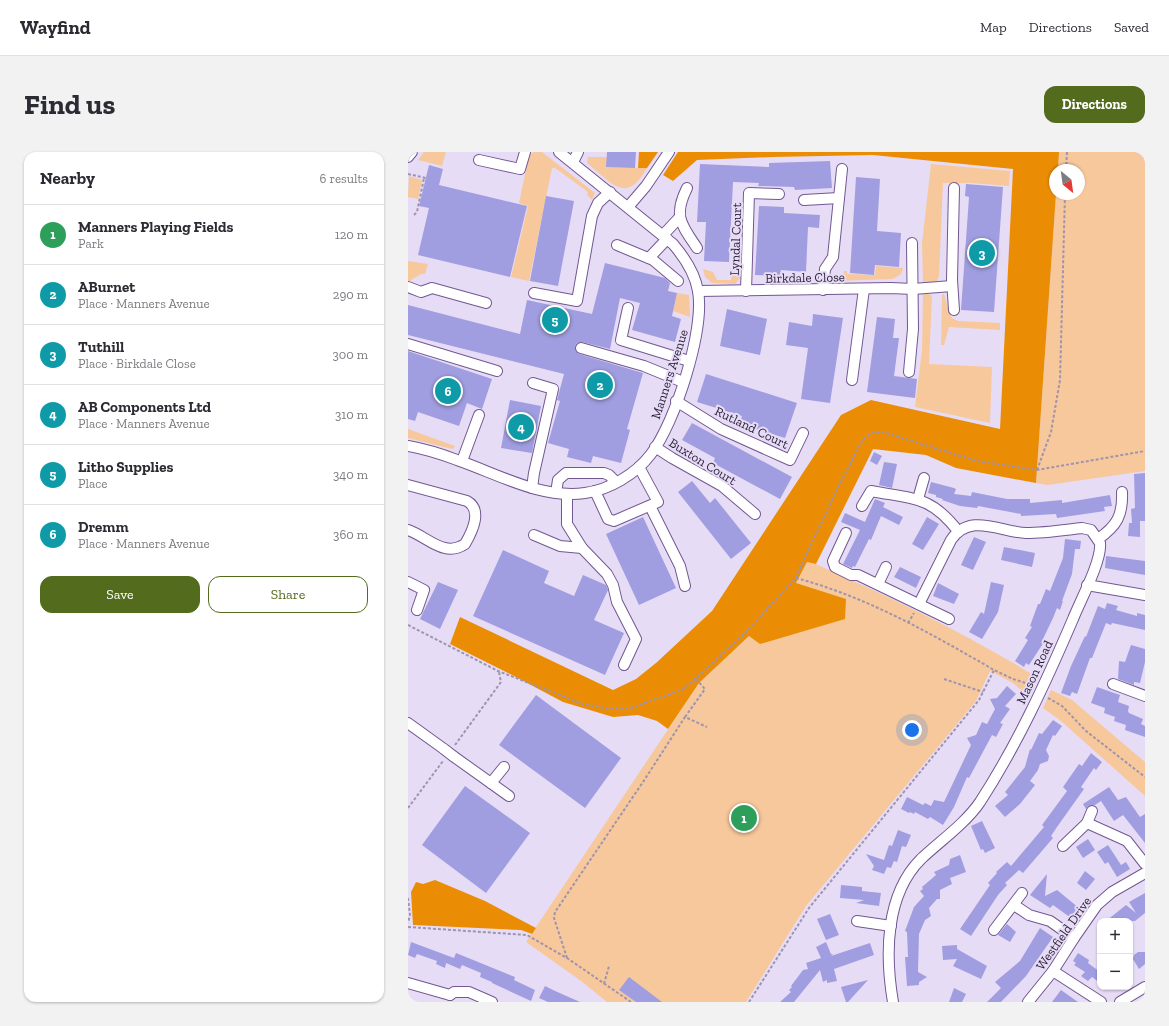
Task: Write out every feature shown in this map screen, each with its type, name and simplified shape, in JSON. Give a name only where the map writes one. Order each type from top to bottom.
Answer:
[{"type":"street","points":[[408,158],[412,152]]},
{"type":"street","points":[[478,160],[520,169],[525,152]]},
{"type":"street","name":"Manners Avenue","points":[[408,446],[462,461],[532,488],[567,494],[595,491],[616,482],[638,467],[656,447],[683,382],[699,319],[698,291],[694,278],[687,262],[665,237],[559,152]]},
{"type":"street","points":[[573,162],[578,152]]},
{"type":"street","points":[[628,207],[646,186],[669,152]]},
{"type":"street","points":[[823,290],[825,269],[833,257],[842,169]]},
{"type":"street","points":[[687,188],[681,200],[679,218],[681,225],[697,248]]},
{"type":"street","points":[[954,188],[952,286],[954,310]]},
{"type":"street","points":[[534,293],[577,301],[592,216],[598,203],[610,192]]},
{"type":"street","name":"Lyndal Court","points":[[746,291],[749,194],[779,194]]},
{"type":"street","points":[[804,200],[839,198]]},
{"type":"street","points":[[649,258],[679,218]]},
{"type":"street","points":[[909,372],[913,329],[912,244]]},
{"type":"street","points":[[617,245],[660,264],[678,281]]},
{"type":"street","name":"Birkdale Close","points":[[698,291],[864,289],[913,290],[952,286]]},
{"type":"street","points":[[408,287],[421,292],[432,288],[486,303]]},
{"type":"street","points":[[852,380],[864,289]]},
{"type":"street","points":[[628,308],[621,340],[689,361]]},
{"type":"street","points":[[408,344],[497,371]]},
{"type":"street","points":[[581,348],[644,366],[683,382]]},
{"type":"street","points":[[532,488],[552,389],[533,383]]},
{"type":"street","name":"Rutland Court","points":[[676,401],[720,429],[790,460],[803,433]]},
{"type":"street","points":[[462,461],[479,416]]},
{"type":"street","name":"Buxton Court","points":[[656,447],[672,458],[722,486],[755,514]]},
{"type":"street","points":[[595,491],[608,519],[614,521],[658,502],[638,467]]},
{"type":"street","points":[[556,493],[558,480],[566,474],[604,473],[609,475],[616,482]]},
{"type":"street","points":[[918,499],[924,478]]},
{"type":"street","points":[[408,485],[467,502],[474,507],[477,516],[465,544],[452,550],[438,546],[408,530]]},
{"type":"street","points":[[862,506],[872,491],[918,499],[936,507],[958,531]]},
{"type":"street","points":[[919,604],[951,540],[958,531],[968,526],[984,524],[1024,532],[1082,528],[1091,530],[1098,539],[1109,531],[1117,521],[1123,508],[1122,492]]},
{"type":"street","points":[[567,494],[567,524],[582,548],[607,574],[613,585],[617,602],[636,639],[624,665]]},
{"type":"street","points":[[650,506],[680,566],[685,586]]},
{"type":"street","points":[[846,533],[833,561],[836,567],[851,575],[858,575],[878,584],[948,619]]},
{"type":"street","points":[[534,535],[560,546],[582,548]]},
{"type":"street","name":"Mason Road","points":[[893,1002],[889,963],[891,926],[899,892],[906,878],[919,862],[966,819],[979,804],[1010,752],[1040,691],[1099,558],[1100,547],[1098,539]]},
{"type":"street","points":[[878,584],[886,567]]},
{"type":"street","points":[[408,582],[424,590],[417,610]]},
{"type":"street","points":[[1087,585],[1145,595]]},
{"type":"street","points":[[1113,684],[1145,696]]},
{"type":"street","points":[[408,723],[450,751],[509,796]]},
{"type":"street","points":[[491,783],[504,767]]},
{"type":"street","points":[[1063,846],[1087,823],[1092,811]]},
{"type":"street","points":[[1087,823],[1127,841],[1145,864]]},
{"type":"street","name":"Westfield Drive","points":[[1028,1002],[1053,971],[1074,938],[1103,899],[1145,873]]},
{"type":"street","points":[[994,930],[1022,893]]},
{"type":"street","points":[[1014,905],[1029,914],[1050,922],[1074,938]]},
{"type":"street","points":[[857,932],[857,918],[891,926]]},
{"type":"street","points":[[1053,971],[1101,1002]]},
{"type":"street","points":[[408,983],[449,999],[454,992],[464,991],[492,1002]]},
{"type":"street","points":[[1120,1002],[1145,987]]},
{"type":"path","points":[[1066,164],[1067,152]]},
{"type":"path","points":[[408,174],[425,178],[417,212],[414,215]]},
{"type":"path","points":[[1037,470],[1051,432],[1060,380],[1065,200]]},
{"type":"path","points":[[408,625],[498,671],[583,704],[610,709],[628,709],[684,688],[696,679],[743,636],[796,578],[834,495],[863,439],[873,432],[886,433],[977,461],[1037,470],[1145,451]]},
{"type":"path","points":[[796,578],[822,585],[878,607],[994,670],[1013,679],[1034,686],[1048,699],[1062,706],[1086,731],[1145,777]]},
{"type":"path","points":[[749,1002],[809,908],[980,700],[994,670]]},
{"type":"path","points":[[450,751],[501,682],[498,671]]},
{"type":"path","points":[[567,958],[554,918],[555,912],[643,782],[685,716],[705,689],[696,679]]},
{"type":"path","points":[[944,679],[983,692]]},
{"type":"path","points":[[685,716],[707,727]]},
{"type":"path","points":[[408,808],[444,761]]},
{"type":"path","points":[[408,898],[410,915],[408,923]]},
{"type":"path","points":[[408,927],[527,935],[567,958],[631,1002]]},
{"type":"path","points":[[561,937],[565,936]]},
{"type":"path","points":[[604,984],[608,966]]},
{"type":"shaded area","points":[[424,152],[446,152],[442,166],[418,160]]},
{"type":"shaded area","points":[[534,152],[542,152],[595,193],[592,200],[587,195],[588,192],[555,168],[552,168],[529,281],[511,277],[528,206],[519,203],[529,155]]},
{"type":"shaded area","points":[[639,152],[658,152],[647,168],[638,168]]},
{"type":"shaded area","points":[[678,152],[1059,152],[1058,164],[1049,164],[1049,200],[1056,200],[1036,483],[956,468],[926,455],[873,449],[816,564],[807,562],[796,583],[846,599],[845,619],[760,644],[749,636],[699,683],[668,729],[657,721],[638,715],[613,717],[563,702],[450,644],[460,617],[613,690],[636,679],[656,663],[712,611],[841,415],[871,400],[1000,429],[1013,169],[873,155],[697,160],[673,181],[663,175]]},
{"type":"shaded area","points":[[1059,152],[1145,152],[1145,471],[1048,485],[1036,483],[1056,200],[1085,200],[1085,164],[1058,164]]},
{"type":"shaded area","points":[[588,157],[607,157],[607,167],[647,168],[632,186],[625,188],[618,187],[587,163]]},
{"type":"shaded area","points":[[931,164],[1010,171],[1009,186],[971,183],[943,183],[939,276],[937,281],[923,283],[922,243]]},
{"type":"shaded area","points":[[409,176],[422,180],[418,199],[408,197]]},
{"type":"shaded area","points":[[408,261],[428,264],[425,274],[421,274],[408,282]]},
{"type":"shaded area","points":[[876,266],[903,268],[901,274],[893,279],[833,281],[832,279],[843,278],[844,271],[847,271],[847,274],[875,275]]},
{"type":"shaded area","points":[[703,269],[713,272],[717,280],[731,280],[732,269],[741,269],[740,278],[735,284],[712,283],[705,277]]},
{"type":"shaded area","points":[[677,293],[689,295],[690,317],[673,311]]},
{"type":"shaded area","points":[[923,294],[929,294],[932,296],[929,364],[992,367],[990,423],[915,407],[922,350]]},
{"type":"shaded area","points":[[944,294],[952,318],[958,321],[1000,323],[1000,330],[949,327],[944,345],[941,345],[942,295]]},
{"type":"shaded area","points":[[408,429],[455,446],[452,449],[408,438]]},
{"type":"shaded area","points":[[807,562],[816,564],[929,617],[984,646],[1038,678],[1028,696],[1013,683],[990,671],[976,701],[806,906],[746,1002],[607,1002],[581,981],[526,942],[699,683],[749,636],[796,583]]},
{"type":"shaded area","points":[[1051,690],[1072,700],[1145,762],[1145,796],[1061,721],[1043,708]]},
{"type":"shaded area","points":[[435,880],[485,901],[536,928],[532,934],[521,930],[413,925],[411,892],[416,882],[423,884]]},
{"type":"building","points":[[607,152],[636,152],[635,168],[606,167]]},
{"type":"building","points":[[830,161],[832,188],[795,190],[794,187],[758,186],[759,183],[733,182],[729,262],[704,261],[706,222],[697,222],[700,164],[769,167],[769,163]]},
{"type":"building","points":[[429,165],[443,169],[439,185],[527,206],[510,277],[418,255],[429,208],[419,206]]},
{"type":"building","points":[[856,177],[880,179],[877,231],[901,233],[899,267],[875,265],[874,275],[850,273]]},
{"type":"building","points":[[966,184],[1003,187],[994,312],[961,310],[969,197],[965,196]]},
{"type":"building","points":[[546,196],[574,201],[558,286],[530,281]]},
{"type":"building","points":[[759,206],[784,207],[784,213],[820,215],[819,228],[808,227],[806,272],[781,270],[780,276],[755,275]]},
{"type":"building","points":[[605,263],[665,278],[670,283],[668,291],[677,293],[672,316],[681,319],[675,342],[632,330],[640,303],[620,298],[610,349],[582,342],[577,343],[575,346],[575,350],[579,354],[643,373],[627,429],[630,430],[621,463],[593,456],[591,463],[567,457],[569,449],[548,443],[560,401],[557,400],[564,374],[408,335],[408,305],[520,334],[527,300],[592,314]]},
{"type":"building","points":[[727,309],[767,319],[760,355],[720,346]]},
{"type":"building","points":[[813,314],[843,318],[830,403],[801,399],[808,348],[786,345],[789,322],[812,326]]},
{"type":"building","points":[[877,317],[895,319],[893,338],[899,338],[894,376],[917,379],[915,398],[867,392]]},
{"type":"building","points":[[408,351],[492,379],[482,409],[467,403],[459,426],[418,412],[415,421],[408,419]]},
{"type":"building","points":[[706,374],[797,403],[785,438],[739,424],[742,416],[697,402]]},
{"type":"building","points":[[510,400],[541,406],[532,453],[501,448]]},
{"type":"building","points":[[692,423],[792,477],[780,499],[713,463],[715,458],[682,440]]},
{"type":"building","points":[[874,452],[882,456],[877,465],[870,461]]},
{"type":"building","points":[[884,462],[897,464],[892,488],[879,485]]},
{"type":"building","points":[[1145,473],[1145,521],[1140,521],[1140,537],[1128,536],[1129,523],[1132,523],[1131,509],[1135,508],[1134,474]]},
{"type":"building","points":[[692,481],[710,503],[715,498],[751,543],[731,559],[678,492]]},
{"type":"building","points":[[931,482],[956,489],[954,494],[971,496],[972,492],[1007,499],[1030,499],[1030,503],[1062,500],[1062,503],[1110,495],[1112,506],[1104,507],[1105,511],[1057,518],[1056,514],[1021,516],[1021,514],[978,506],[977,508],[960,506],[942,500],[943,499],[936,497],[936,495],[928,493]]},
{"type":"building","points":[[875,499],[885,503],[883,507],[903,517],[899,525],[881,516],[871,540],[869,539],[855,567],[853,566],[852,568],[843,564],[860,530],[841,522],[845,513],[865,522]]},
{"type":"building","points":[[643,517],[676,588],[639,605],[606,534]]},
{"type":"building","points":[[927,517],[939,524],[923,550],[912,544]]},
{"type":"building","points":[[974,537],[986,542],[973,570],[961,565]]},
{"type":"building","points":[[1065,539],[1081,541],[1080,549],[1075,549],[1072,574],[1060,610],[1057,608],[1042,641],[1044,642],[1029,665],[1026,663],[1024,667],[1015,661],[1028,640],[1025,638],[1032,627],[1030,626],[1038,604],[1040,604],[1046,589],[1050,591],[1063,558]]},
{"type":"building","points":[[1004,547],[1035,553],[1032,567],[1001,560]]},
{"type":"building","points":[[503,550],[549,571],[544,583],[574,596],[583,575],[606,585],[608,590],[594,620],[624,633],[605,675],[473,616]]},
{"type":"building","points":[[1106,556],[1145,561],[1145,575],[1105,568]]},
{"type":"building","points":[[900,567],[921,577],[916,588],[894,577]]},
{"type":"building","points":[[438,582],[458,590],[440,629],[420,619]]},
{"type":"building","points":[[991,582],[1004,585],[998,612],[982,639],[969,632],[981,612],[984,614]]},
{"type":"building","points":[[938,583],[959,594],[954,604],[933,596]]},
{"type":"building","points":[[1107,603],[1118,606],[1116,610],[1137,616],[1137,613],[1145,615],[1145,630],[1106,623],[1092,658],[1090,658],[1077,694],[1072,692],[1070,696],[1061,693],[1071,666],[1085,636],[1086,637],[1098,606],[1105,609]]},
{"type":"building","points":[[1131,645],[1145,649],[1145,662],[1140,683],[1134,682],[1134,685],[1118,679],[1119,661],[1125,662]]},
{"type":"building","points":[[1007,686],[1016,694],[1005,706],[1010,709],[1000,723],[1003,724],[996,737],[992,735],[969,778],[967,777],[954,807],[943,825],[930,817],[928,819],[915,812],[914,814],[909,813],[901,809],[907,797],[923,805],[925,803],[931,806],[934,800],[944,802],[971,745],[967,738],[976,735],[982,722],[987,724],[995,709],[990,699],[997,698]]},
{"type":"building","points":[[1097,687],[1120,695],[1118,702],[1129,706],[1129,713],[1143,719],[1141,724],[1145,726],[1145,737],[1125,730],[1126,725],[1114,721],[1115,717],[1104,713],[1105,708],[1091,703]]},
{"type":"building","points":[[536,695],[621,758],[585,808],[499,745]]},
{"type":"building","points":[[1053,720],[1062,726],[1055,736],[1053,735],[1046,750],[1049,756],[1048,761],[1040,764],[1038,770],[1030,781],[1035,785],[1020,804],[1005,817],[995,806],[1008,795],[1005,792],[1025,767],[1030,749],[1031,750],[1039,733],[1042,734]]},
{"type":"building","points":[[1091,753],[1102,762],[1096,770],[1094,768],[1081,787],[1084,789],[1051,836],[1053,838],[1023,873],[1019,870],[1005,883],[1007,885],[998,895],[971,936],[960,929],[990,885],[988,883],[997,873],[996,872],[1007,862],[1011,866],[1044,827],[1042,825],[1067,791],[1063,787],[1079,764],[1082,766]]},
{"type":"building","points":[[465,786],[530,833],[486,893],[422,845]]},
{"type":"building","points":[[1109,787],[1118,800],[1126,797],[1140,817],[1145,814],[1145,843],[1123,815],[1114,821],[1101,801],[1095,805],[1088,806],[1086,809],[1083,804]]},
{"type":"building","points":[[982,821],[995,848],[985,853],[983,849],[981,850],[971,826]]},
{"type":"building","points":[[898,830],[911,835],[906,847],[902,846],[897,862],[894,861],[891,868],[887,867],[884,874],[872,870],[874,866],[866,854],[884,860],[889,845],[892,846]]},
{"type":"building","points":[[1088,839],[1095,850],[1083,858],[1076,847]]},
{"type":"building","points":[[1108,845],[1121,865],[1126,862],[1130,869],[1117,877],[1108,862],[1105,864],[1097,852]]},
{"type":"building","points":[[960,855],[966,872],[950,878],[952,884],[940,890],[940,899],[937,899],[929,908],[931,916],[925,920],[919,934],[918,972],[927,977],[919,982],[919,985],[907,986],[905,957],[908,957],[907,932],[905,931],[914,907],[924,896],[920,891],[923,889],[922,887],[936,875],[934,872],[949,865],[950,859]]},
{"type":"building","points":[[1085,871],[1095,879],[1086,890],[1077,883]]},
{"type":"building","points":[[1047,874],[1045,896],[1057,890],[1079,908],[1071,918],[1053,905],[1050,908],[1030,895]]},
{"type":"building","points":[[841,885],[862,887],[862,891],[881,893],[879,906],[856,903],[864,900],[840,898]]},
{"type":"building","points":[[1145,893],[1145,913],[1135,921],[1133,921],[1133,918],[1110,918],[1126,905],[1136,913],[1129,902]]},
{"type":"building","points":[[830,914],[839,935],[826,940],[817,919]]},
{"type":"building","points":[[1007,924],[1016,932],[1010,942],[998,935]]},
{"type":"building","points":[[1040,928],[1053,937],[1026,976],[1001,1002],[987,1002],[1001,988],[995,982],[1020,961]]},
{"type":"building","points":[[411,942],[454,958],[456,953],[515,977],[514,980],[535,990],[531,1001],[480,977],[481,973],[462,965],[460,969],[446,963],[445,968],[436,964],[437,961],[417,954],[415,958],[408,955]]},
{"type":"building","points":[[826,942],[831,954],[833,954],[831,956],[870,943],[874,955],[834,969],[837,981],[827,983],[827,980],[823,982],[820,970],[794,1002],[780,1002],[791,992],[789,990],[792,987],[791,986],[803,970],[808,969],[806,963],[821,958],[816,947]]},
{"type":"building","points":[[957,945],[957,949],[987,966],[981,979],[953,966],[957,959],[943,960],[942,946]]},
{"type":"building","points":[[1138,952],[1145,952],[1145,964],[1139,969],[1133,959],[1134,955]]},
{"type":"building","points":[[1078,953],[1089,960],[1088,963],[1097,970],[1097,981],[1092,977],[1088,981],[1081,976],[1085,972],[1074,965],[1076,963],[1073,961]]},
{"type":"building","points":[[629,977],[662,1002],[636,1002],[619,990]]},
{"type":"building","points":[[868,980],[848,1002],[846,1002],[841,987]]},
{"type":"building","points":[[545,986],[580,1002],[548,1002],[539,998]]},
{"type":"building","points":[[954,988],[966,994],[962,1002],[949,1002]]},
{"type":"building","points":[[1061,990],[1078,1002],[1052,1002]]},
{"type":"place","name":"Tuthill","points":[[982,253]]},
{"type":"place","name":"Litho Supplies","points":[[555,320]]},
{"type":"place","name":"ABurnet","points":[[600,385]]},
{"type":"place","name":"Dremm","points":[[448,391]]},
{"type":"place","name":"AB Components Ltd","points":[[521,427]]},
{"type":"place","name":"Manners Playing Fields","points":[[744,818]]}]
